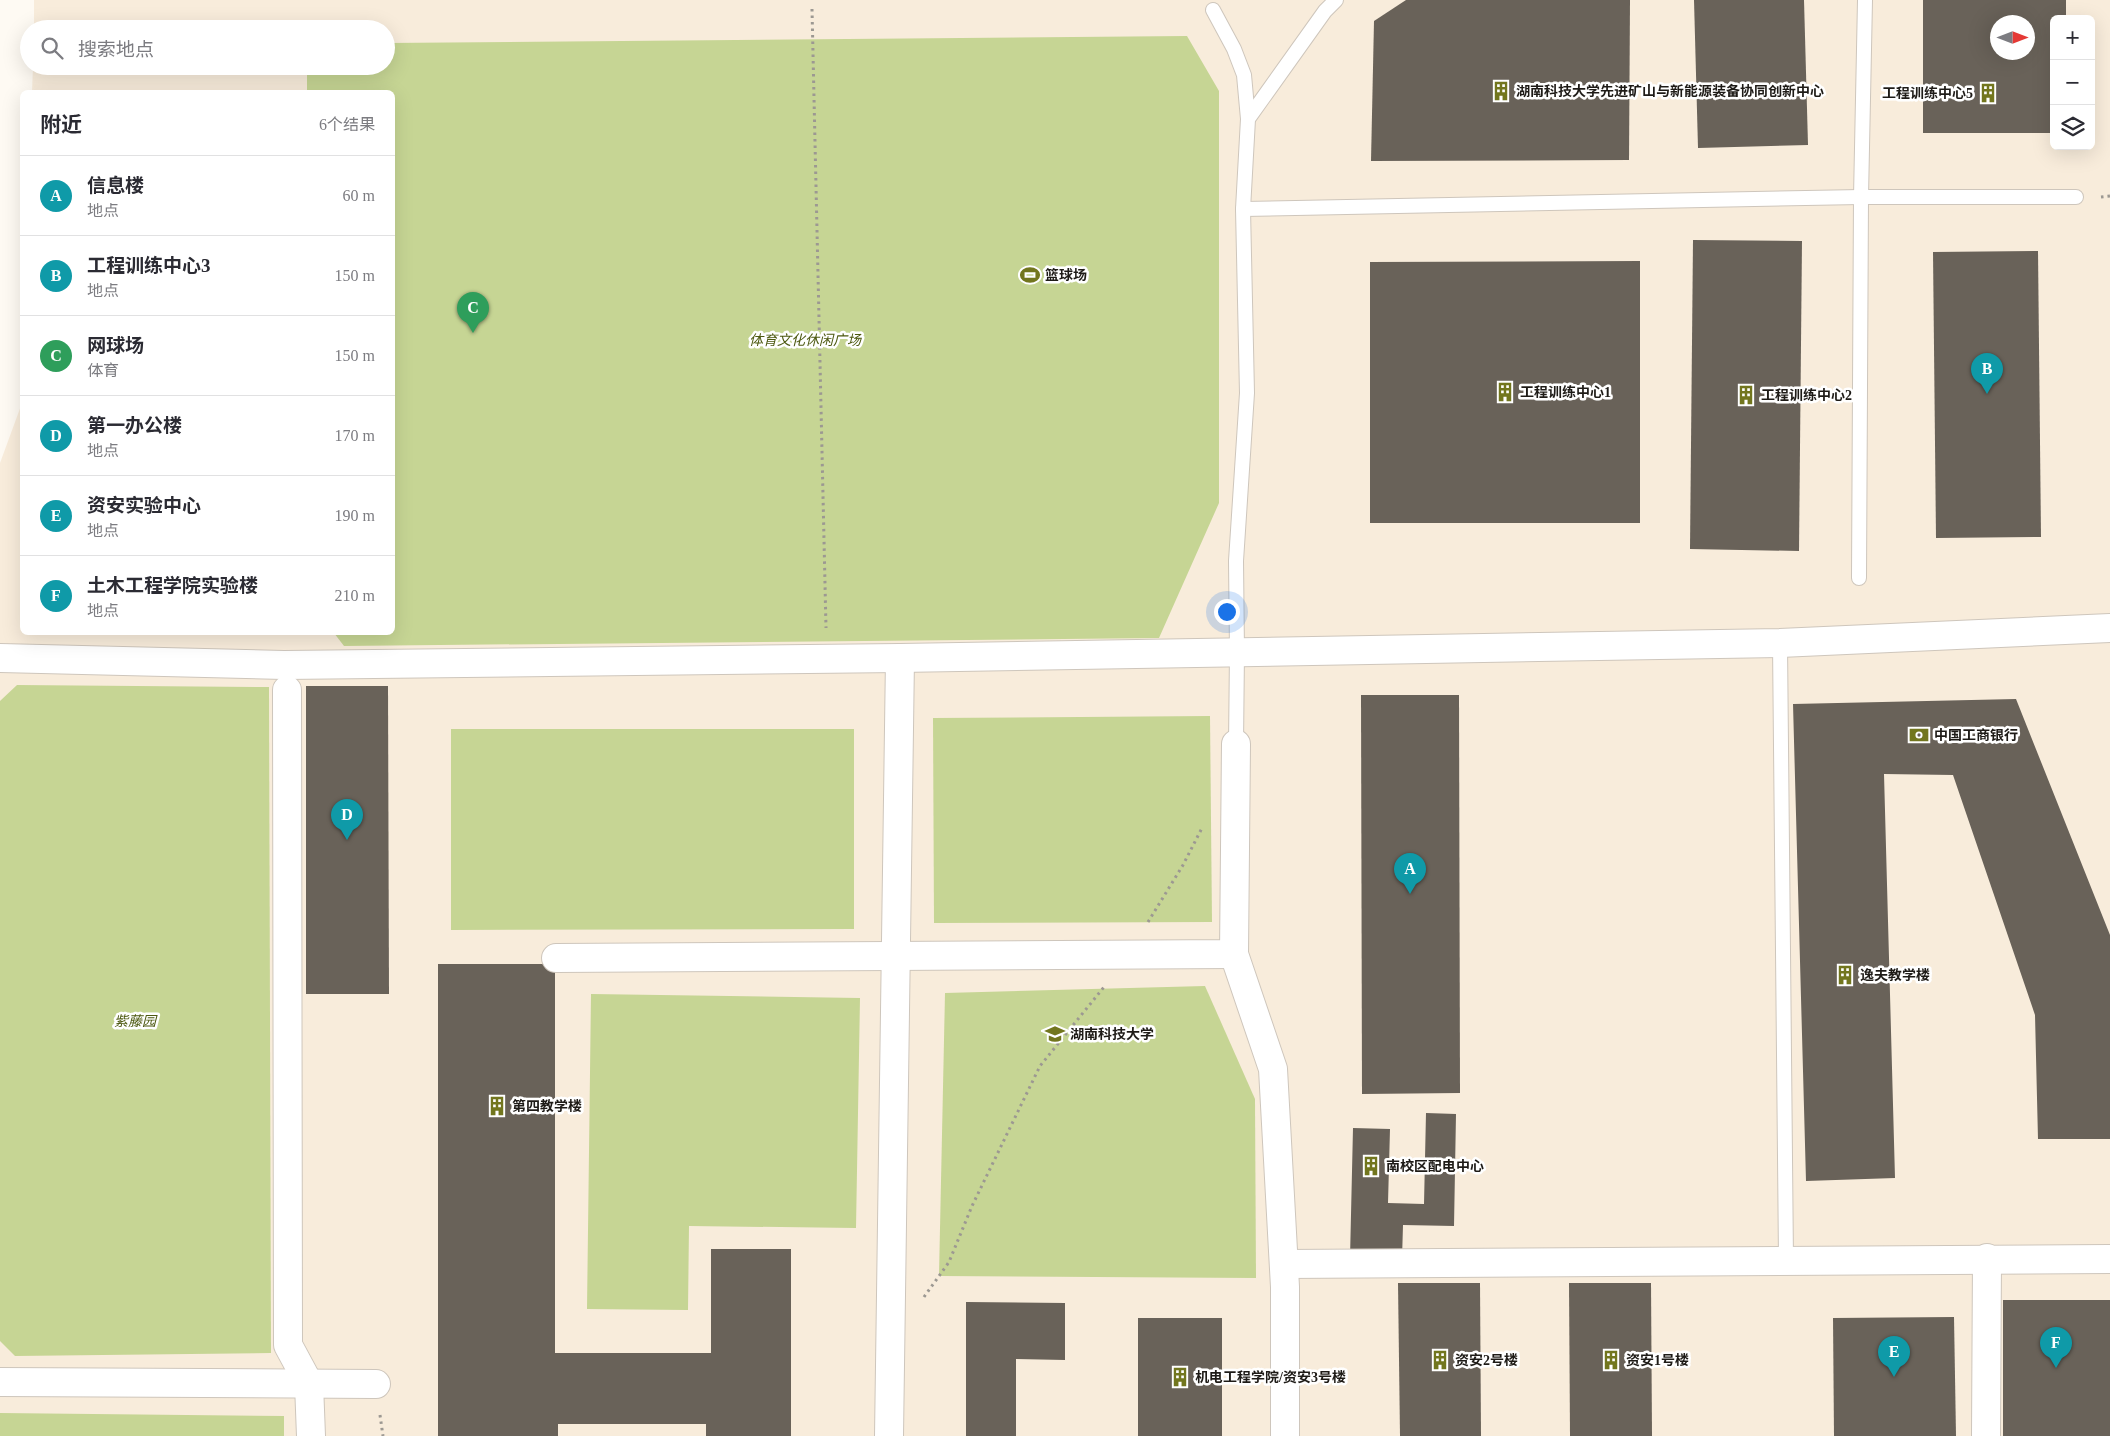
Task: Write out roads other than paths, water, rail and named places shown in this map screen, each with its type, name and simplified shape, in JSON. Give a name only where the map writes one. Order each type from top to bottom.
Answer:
[{"type":"street","points":[[0,658],[284,665],[900,658],[1780,643],[2110,628]]},
{"type":"street","points":[[889,1436],[900,658]]},
{"type":"street","points":[[287,690],[288,1345],[309,1384],[311,1436]]},
{"type":"street","points":[[1236,744],[1234,954],[1272,1069],[1284,1264],[1285,1436]]},
{"type":"street","points":[[556,958],[1234,954]]},
{"type":"street","points":[[1986,1436],[1987,1258]]},
{"type":"street","points":[[1284,1264],[1987,1258],[2110,1259]]},
{"type":"street","points":[[0,1382],[376,1384]]},
{"type":"lane","points":[[1248,119],[1325,12],[1336,0]]},
{"type":"lane","points":[[1859,578],[1861,197],[1865,0]]},
{"type":"lane","points":[[1213,10],[1234,49],[1244,75],[1248,119],[1243,209],[1247,393],[1236,561],[1236,744]]},
{"type":"lane","points":[[1243,209],[1861,197],[2076,197]]},
{"type":"lane","points":[[1780,643],[1786,1260]]},
{"type":"place","name":"湖南科技大学先进矿山与新能源装备协同创新中心","points":[[1501,91]]},
{"type":"place","name":"工程训练中心5","points":[[1988,93]]},
{"type":"place","name":"篮球场","points":[[1030,275]]},
{"type":"place","name":"网球场","points":[[473,333]]},
{"type":"place","name":"工程训练中心1","points":[[1505,392]]},
{"type":"place","name":"工程训练中心3","points":[[1987,394]]},
{"type":"place","name":"工程训练中心2","points":[[1746,395]]},
{"type":"place","name":"中国工商银行","points":[[1919,735]]},
{"type":"place","name":"第一办公楼","points":[[347,840]]},
{"type":"place","name":"信息楼","points":[[1410,894]]},
{"type":"place","name":"逸夫教学楼","points":[[1845,975]]},
{"type":"place","name":"湖南科技大学","points":[[1055,1034]]},
{"type":"place","name":"第四教学楼","points":[[497,1106]]},
{"type":"place","name":"南校区配电中心","points":[[1371,1166]]},
{"type":"place","name":"资安2号楼","points":[[1440,1360]]},
{"type":"place","name":"资安1号楼","points":[[1611,1360]]},
{"type":"place","name":"土木工程学院实验楼","points":[[2056,1368]]},
{"type":"place","name":"机电工程学院/资安3号楼","points":[[1180,1377]]},
{"type":"place","name":"资安实验中心","points":[[1894,1377]]},
{"type":"park label","name":"体育文化休闲广场","points":[[805,340]]},
{"type":"park label","name":"紫藤园","points":[[135,1021]]}]
